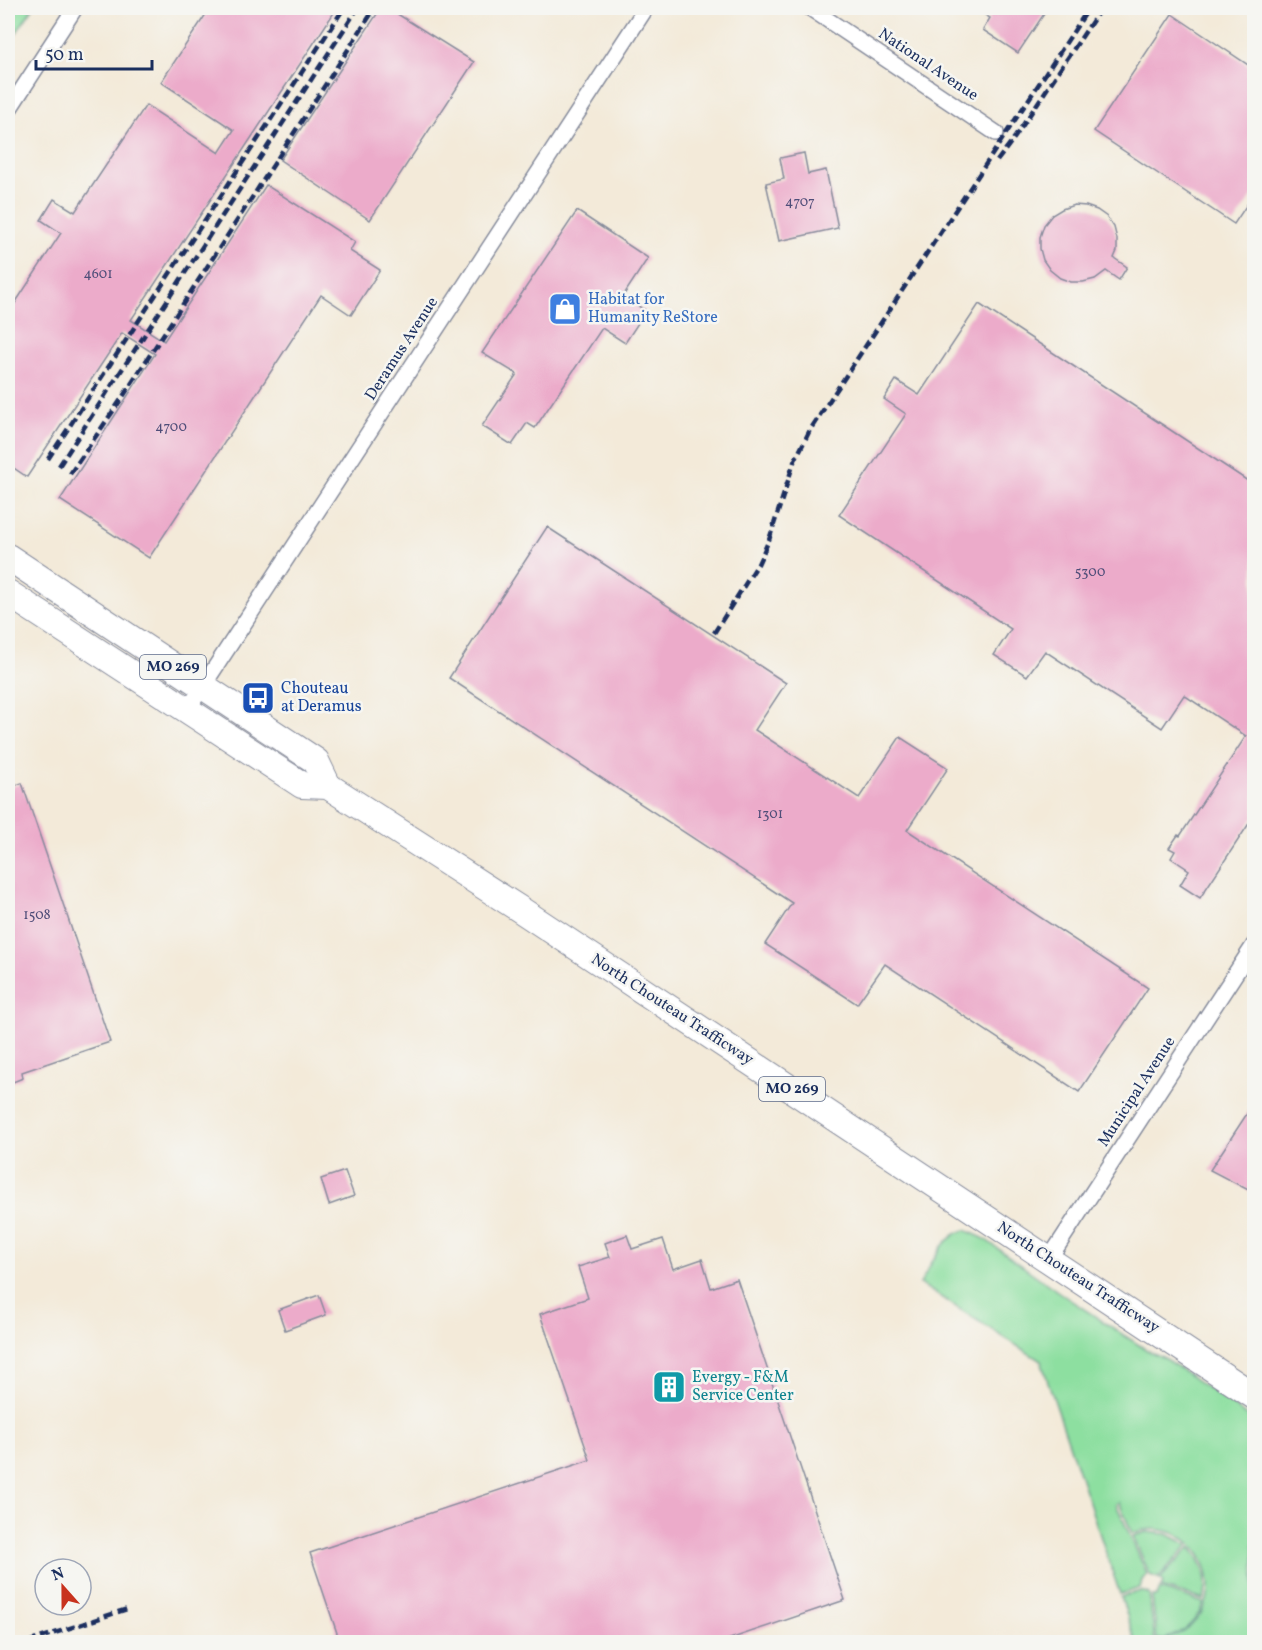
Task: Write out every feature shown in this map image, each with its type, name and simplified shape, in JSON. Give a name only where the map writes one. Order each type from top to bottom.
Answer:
[{"type":"main road","name":"North Chouteau Trafficway","points":[[8,557],[316,761],[328,786]]},
{"type":"main road","name":"North Chouteau Trafficway","points":[[8,593],[302,785],[328,786],[521,910],[1254,1396]]},
{"type":"street","points":[[8,111],[75,8]]},
{"type":"street","name":"Deramus Avenue","points":[[188,709],[646,8]]},
{"type":"street","name":"National Avenue","points":[[810,8],[996,133]]},
{"type":"street","name":"Municipal Avenue","points":[[1049,1259],[1254,945]]},
{"type":"green space","points":[[8,8],[33,8],[8,45]]},
{"type":"green space","points":[[965,1230],[983,1238],[1070,1300],[1145,1349],[1166,1359],[1254,1421],[1254,1642],[1158,1642],[1186,1629],[1202,1611],[1209,1590],[1206,1569],[1196,1550],[1179,1536],[1158,1529],[1132,1533],[1119,1502],[1116,1504],[1147,1574],[1140,1588],[1120,1594],[1041,1361],[920,1284],[944,1245],[957,1233]]},
{"type":"green space","points":[[1146,1532],[1167,1534],[1188,1545],[1158,1578],[1150,1575],[1133,1536]]},
{"type":"green space","points":[[1190,1547],[1199,1559],[1204,1572],[1206,1585],[1204,1600],[1161,1587],[1163,1582],[1160,1579]]},
{"type":"green space","points":[[1160,1589],[1204,1603],[1186,1628],[1172,1636],[1157,1640],[1152,1596],[1157,1596]]},
{"type":"green space","points":[[1141,1591],[1149,1594],[1155,1642],[1136,1642],[1121,1597]]},
{"type":"building","points":[[210,8],[337,8],[131,320],[164,341],[266,185],[355,242],[350,251],[380,270],[351,315],[321,295],[149,558],[60,500],[155,354],[122,333],[27,477],[8,464],[8,314],[61,233],[41,220],[54,199],[75,212],[146,105],[219,153],[234,130],[161,82]]},
{"type":"building","points":[[381,8],[388,8],[474,62],[370,220],[280,160]]},
{"type":"building","points":[[974,8],[1048,8],[1018,53],[983,30],[990,18]]},
{"type":"building","points":[[1172,14],[1254,69],[1254,194],[1234,224],[1094,131]]},
{"type":"building","points":[[804,153],[808,174],[826,170],[838,228],[779,241],[766,183],[784,179],[780,158]]},
{"type":"building","points":[[1074,205],[1097,210],[1107,217],[1114,227],[1117,251],[1114,258],[1127,267],[1119,280],[1106,271],[1095,279],[1071,282],[1060,278],[1043,260],[1040,237],[1044,225],[1052,215]]},
{"type":"building","points":[[577,211],[648,258],[623,296],[646,311],[625,343],[602,328],[535,428],[527,423],[512,445],[482,426],[517,374],[482,353]]},
{"type":"building","points":[[979,304],[1254,485],[1254,816],[1200,898],[1180,885],[1189,870],[1171,858],[1175,851],[1169,848],[1178,835],[1180,836],[1246,736],[1184,695],[1162,728],[1045,651],[1027,676],[994,655],[1011,629],[839,515],[906,414],[884,399],[896,380],[919,395]]},
{"type":"building","points":[[547,527],[786,683],[755,730],[859,798],[900,737],[948,768],[907,830],[1148,988],[1079,1092],[885,964],[857,1004],[765,944],[792,903],[449,678]]},
{"type":"building","points":[[22,783],[110,1042],[22,1072],[23,1078],[8,1084],[8,788]]},
{"type":"building","points":[[1254,1103],[1254,1193],[1210,1170]]},
{"type":"building","points":[[345,1171],[354,1196],[329,1205],[321,1179]]},
{"type":"building","name":"Evergy - F&M Service Center","points":[[627,1235],[632,1249],[663,1239],[673,1269],[702,1259],[711,1288],[737,1279],[845,1600],[721,1642],[340,1642],[310,1553],[590,1460],[540,1314],[588,1298],[578,1267],[610,1257],[605,1243]]},
{"type":"building","points":[[319,1295],[326,1315],[285,1330],[278,1310]]},
{"type":"railway","points":[[48,459],[344,8]]},
{"type":"railway","points":[[59,466],[358,8]]},
{"type":"railway","points":[[70,474],[122,398],[375,8]]},
{"type":"railway","points":[[714,633],[758,564],[769,540],[794,462],[810,430],[1089,8]]},
{"type":"railway","points":[[997,161],[1101,8]]},
{"type":"railway","points":[[28,1642],[127,1609]]},
{"type":"place","name":"Habitat for Humanity ReStore","points":[[565,309]]},
{"type":"place","name":"Chouteau at Deramus","points":[[258,698]]},
{"type":"place","name":"Evergy - F&M Service Center","points":[[669,1387]]}]
